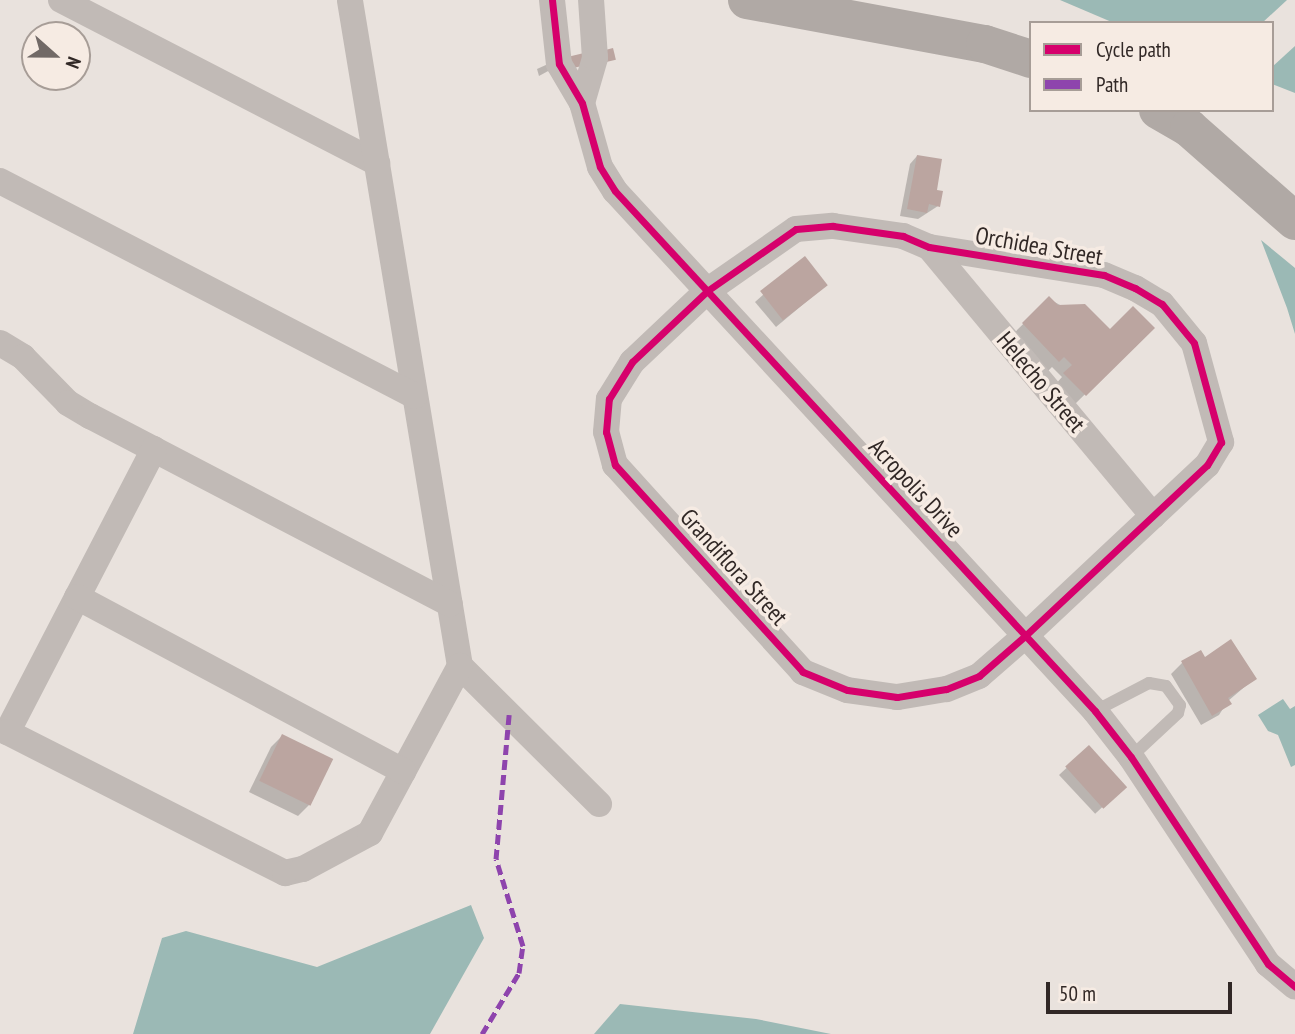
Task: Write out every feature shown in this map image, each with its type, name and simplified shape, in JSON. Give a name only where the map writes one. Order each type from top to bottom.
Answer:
[{"type":"main road","points":[[747,0],[985,44],[1029,58]]},
{"type":"main road","points":[[1161,112],[1189,128],[1295,221]]},
{"type":"street","points":[[61,0],[377,163]]},
{"type":"street","name":"Acropolis Drive","points":[[552,0],[559,64],[582,103],[600,167],[615,191],[1095,712],[1131,757],[1268,964],[1295,987]]},
{"type":"street","points":[[582,103],[595,58],[591,0]]},
{"type":"street","points":[[350,1],[460,666],[599,804]]},
{"type":"street","points":[[0,181],[415,396]]},
{"type":"street","name":"Orchidea Street","points":[[707,290],[796,229],[833,226],[903,236],[929,247],[1104,275],[1162,304],[1194,344],[1221,442],[1207,465],[1026,635]]},
{"type":"street","name":"Helecho Street","points":[[929,247],[1153,516]]},
{"type":"street","name":"Grandiflora Street","points":[[707,290],[632,362],[609,399],[606,432],[615,465],[803,672],[847,690],[897,697],[946,688],[979,676],[1026,635]]},
{"type":"street","points":[[0,343],[23,357],[68,403],[450,604]]},
{"type":"street","points":[[154,449],[6,732],[285,873],[303,869],[369,833],[460,666]]},
{"type":"street","points":[[77,597],[403,771]]},
{"type":"lane","points":[[1095,712],[1149,683],[1166,686],[1180,705],[1178,713],[1131,757]]},
{"type":"water","points":[[1060,0],[1287,0],[1264,21],[1109,21]]},
{"type":"water","points":[[1295,46],[1295,93],[1274,85],[1274,65]]},
{"type":"water","points":[[1261,240],[1295,268],[1295,334],[1287,308]]},
{"type":"water","points":[[1283,699],[1290,709],[1295,706],[1295,765],[1291,767],[1278,735],[1268,731],[1258,715]]},
{"type":"water","points":[[471,905],[484,938],[430,1034],[133,1034],[162,938],[186,931],[317,967]]},
{"type":"water","points":[[620,1004],[756,1019],[831,1034],[594,1034]]},
{"type":"building","points":[[613,48],[616,60],[606,62],[603,50]]},
{"type":"building","points":[[584,53],[587,65],[571,69],[568,57]]},
{"type":"building","points":[[917,155],[942,159],[937,190],[943,191],[940,207],[929,204],[927,213],[907,209]]},
{"type":"building","points":[[805,256],[828,285],[783,320],[760,291]]},
{"type":"building","points":[[1049,296],[1058,305],[1085,304],[1110,329],[1133,306],[1155,328],[1086,396],[1063,373],[1072,365],[1064,357],[1059,362],[1022,323]]},
{"type":"building","points":[[1231,639],[1257,679],[1228,698],[1232,704],[1212,716],[1181,661],[1201,650],[1205,657]]},
{"type":"building","points":[[282,734],[333,759],[310,806],[259,781]]},
{"type":"building","points":[[1089,745],[1127,787],[1103,809],[1065,766]]},
{"type":"marked path","points":[[482,1034],[519,973],[523,946],[496,859],[509,715]]},
{"type":"cycle path","points":[[552,0],[559,64],[582,103],[600,167],[615,191],[1095,711],[1131,757],[1268,964],[1295,987]]},
{"type":"cycle path","points":[[833,226],[903,236],[929,247],[1104,275],[1135,288],[1162,304],[1194,343],[1221,442],[1207,465],[1026,635],[979,676],[946,689],[897,697],[847,690],[803,672],[615,465],[606,432],[609,399],[632,362],[707,291],[796,229],[833,226]]}]
